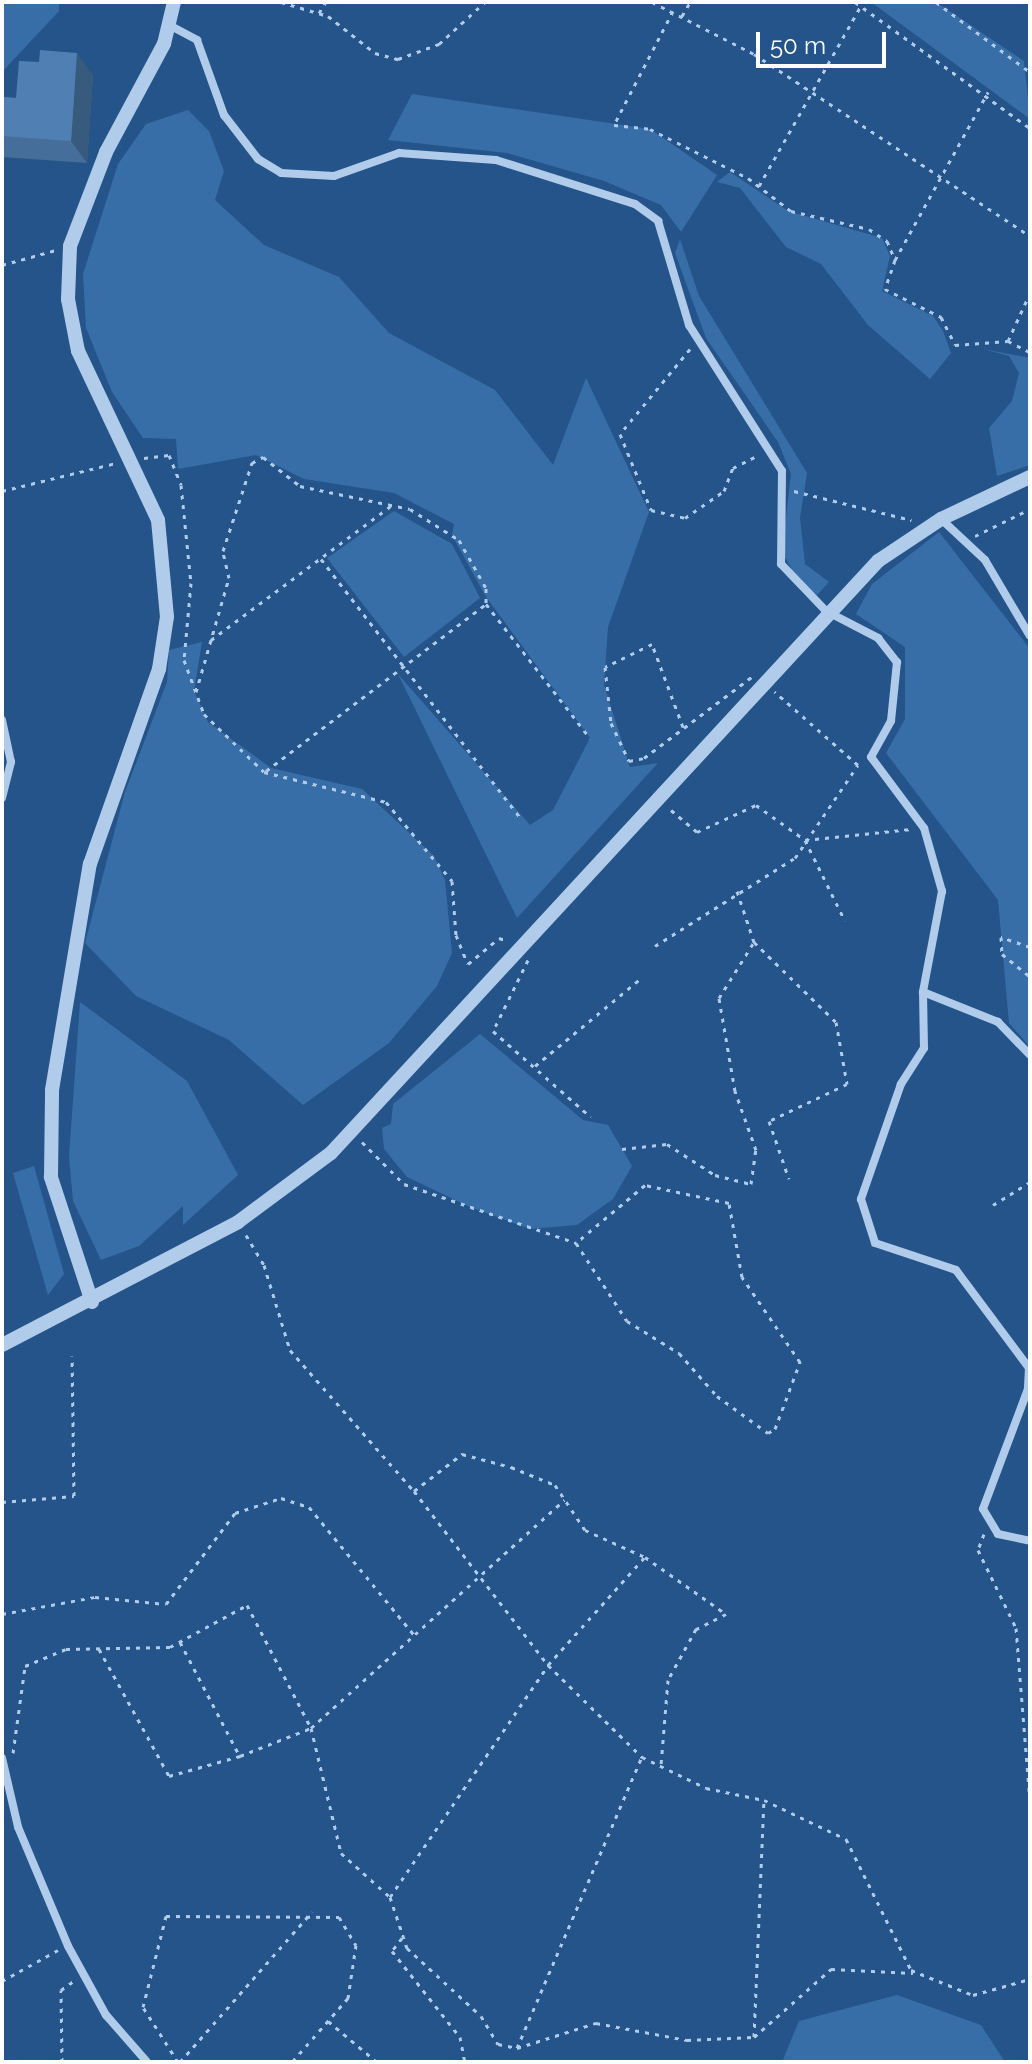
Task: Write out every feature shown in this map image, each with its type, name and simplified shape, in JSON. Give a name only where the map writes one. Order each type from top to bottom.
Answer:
[{"type":"street","points":[[92,1302],[51,1177],[52,1090],[90,864],[159,669],[167,617],[158,520],[134,459],[78,351],[68,299],[70,246],[106,152],[142,92],[169,25],[174,2]]},
{"type":"street","points":[[169,25],[197,40],[224,115],[258,159],[281,173],[334,176],[399,153],[448,154],[496,160],[635,204],[658,221],[670,245],[697,340],[772,448],[779,485],[781,564],[826,611],[878,638],[897,662],[891,721],[871,757],[924,828],[942,891],[923,992],[924,1048],[901,1084],[861,1199],[875,1243],[956,1270],[1029,1368],[1028,1389],[983,1509],[986,1526],[1030,1541]]},
{"type":"street","points":[[2,1345],[92,1302],[273,1201],[351,1131],[826,611],[935,522],[1030,477]]},
{"type":"street","points":[[935,522],[968,541],[1030,636]]},
{"type":"street","points":[[2,720],[11,762],[2,798]]},
{"type":"street","points":[[923,992],[998,1022],[1030,1055]]},
{"type":"street","points":[[2,1758],[18,1827],[68,1946],[84,1975],[147,2062]]},
{"type":"path","points":[[281,2],[319,13],[375,53],[398,59],[439,44],[485,2]]},
{"type":"path","points":[[319,13],[326,2]]},
{"type":"path","points":[[652,2],[682,16],[812,92],[1030,236]]},
{"type":"path","points":[[682,16],[690,2]]},
{"type":"path","points":[[855,2],[988,92],[1030,128]]},
{"type":"path","points":[[936,2],[1030,72]]},
{"type":"path","points":[[759,186],[861,6]]},
{"type":"path","points":[[673,11],[614,125],[650,129],[759,186],[791,211],[869,229],[887,241],[895,260]]},
{"type":"path","points":[[988,92],[895,260],[885,289],[941,317],[955,345],[1008,341],[1030,352]]},
{"type":"path","points":[[2,265],[70,246]]},
{"type":"path","points":[[1008,341],[1030,293]]},
{"type":"path","points":[[697,340],[620,434],[651,510],[685,518],[724,491],[733,468],[772,448]]},
{"type":"path","points":[[2,491],[134,459],[169,455],[181,485],[191,583],[184,660],[204,714],[264,772],[386,802],[452,881],[456,935],[468,964],[499,938],[521,944],[531,967],[493,1031],[591,1117]]},
{"type":"path","points":[[196,692],[229,578],[223,551],[252,463],[263,457],[300,486],[392,505],[459,540],[486,588],[486,604],[590,738]]},
{"type":"path","points":[[779,485],[935,522]]},
{"type":"path","points":[[211,640],[392,505]]},
{"type":"path","points":[[968,541],[1007,514],[1030,509]]},
{"type":"path","points":[[321,559],[522,820]]},
{"type":"path","points":[[264,772],[486,604]]},
{"type":"path","points":[[655,946],[737,891],[795,858],[858,765],[763,680],[749,672],[683,727],[629,761],[611,723],[605,667],[652,644],[683,727]]},
{"type":"path","points":[[656,797],[697,832],[756,805],[805,840],[845,921]]},
{"type":"path","points":[[805,840],[924,828]]},
{"type":"path","points":[[737,891],[754,942],[836,1022],[847,1084],[769,1121],[789,1179]]},
{"type":"path","points":[[1030,947],[1001,937],[1002,954],[1030,977]]},
{"type":"path","points":[[622,1149],[667,1144],[715,1175],[751,1184],[756,1150],[735,1091],[719,998],[754,942]]},
{"type":"path","points":[[535,1066],[639,980]]},
{"type":"path","points":[[351,1131],[404,1184],[576,1243],[627,1321],[679,1353],[717,1396],[768,1433],[775,1429],[800,1362],[742,1277],[729,1203],[645,1185],[576,1243]]},
{"type":"path","points":[[993,1205],[1030,1182]]},
{"type":"path","points":[[238,1222],[264,1265],[290,1350],[414,1491],[476,1577],[548,1665],[642,1757],[706,1788],[764,1800],[846,1839],[911,1970],[973,1995],[1030,1979]]},
{"type":"path","points":[[2,1502],[74,1496],[72,1356]]},
{"type":"path","points":[[414,1491],[462,1454],[555,1485],[585,1530],[645,1557],[726,1614],[696,1629],[668,1680],[661,1766]]},
{"type":"path","points":[[2,1614],[95,1597],[166,1604],[235,1513],[281,1498],[309,1507],[414,1635]]},
{"type":"path","points":[[99,1649],[169,1776],[240,1756],[311,1728],[564,1500]]},
{"type":"path","points":[[986,1526],[978,1550],[1016,1628],[1022,1705],[1020,1744],[1030,1803]]},
{"type":"path","points":[[390,1897],[548,1665],[645,1557]]},
{"type":"path","points":[[6,1775],[25,1666],[66,1649],[180,1642],[247,1605],[311,1728],[341,1853],[390,1897],[403,1936],[481,2016],[498,2044],[517,2048],[596,2023],[687,2040],[754,2037],[831,1969],[919,1974]]},
{"type":"path","points":[[180,1642],[240,1756]]},
{"type":"path","points":[[1022,1705],[1030,1705]]},
{"type":"path","points":[[517,2048],[642,1757]]},
{"type":"path","points":[[754,2037],[764,1800]]},
{"type":"path","points":[[292,2062],[348,1998],[356,1945],[339,1917],[313,1911],[166,1916],[143,2007],[179,2062],[313,1911]]},
{"type":"path","points":[[403,1936],[392,1951],[460,2037],[465,2062]]},
{"type":"path","points":[[2,1981],[68,1946]]},
{"type":"path","points":[[62,2062],[61,1990],[84,1975]]},
{"type":"path","points":[[328,2021],[377,2062]]},
{"type":"shaded area","points":[[2,2],[59,2],[59,11],[2,72]]},
{"type":"shaded area","points":[[871,2],[936,2],[1024,61],[1030,119]]},
{"type":"shaded area","points":[[412,94],[650,129],[717,175],[681,232],[661,205],[604,181],[507,153],[388,140]]},
{"type":"shaded area","points":[[188,110],[209,131],[224,171],[215,200],[264,245],[339,277],[389,333],[495,390],[553,465],[586,378],[649,512],[608,627],[604,685],[630,767],[658,763],[517,918],[398,674],[530,825],[553,810],[590,738],[486,597],[452,535],[454,524],[394,493],[304,479],[256,455],[178,469],[176,439],[143,438],[112,392],[86,328],[83,274],[118,164],[146,124]]},
{"type":"shaded area","points":[[730,172],[788,211],[882,238],[890,256],[882,291],[933,316],[943,331],[951,353],[930,379],[868,325],[821,264],[786,247],[740,188],[717,182]]},
{"type":"shaded area","points":[[680,239],[699,296],[807,473],[800,518],[805,564],[829,582],[817,595],[796,577],[782,552],[791,474],[778,442],[706,338],[675,253]]},
{"type":"shaded area","points":[[983,349],[1030,358],[1030,465],[997,476],[989,428],[1012,401],[1019,373],[1009,356]]},
{"type":"shaded area","points":[[394,511],[452,544],[480,598],[404,657],[327,558]]},
{"type":"shaded area","points":[[939,532],[1030,649],[1030,1047],[1009,1023],[998,900],[886,753],[905,719],[905,647],[856,614],[872,584]]},
{"type":"shaded area","points":[[202,642],[194,691],[208,722],[271,768],[362,789],[434,856],[445,880],[452,953],[437,986],[389,1043],[303,1105],[229,1040],[136,996],[85,943],[125,792],[167,682],[169,650]]},
{"type":"shaded area","points":[[80,1002],[187,1081],[238,1175],[183,1225],[183,1206],[139,1246],[101,1260],[73,1201],[69,1157]]},
{"type":"shaded area","points":[[480,1034],[583,1120],[608,1125],[632,1166],[613,1199],[577,1225],[530,1229],[470,1207],[407,1177],[384,1149],[382,1128],[391,1124],[393,1104]]},
{"type":"shaded area","points":[[34,1166],[64,1274],[48,1295],[13,1173]]},
{"type":"shaded area","points":[[897,1995],[981,2025],[1005,2062],[782,2062],[799,2021]]},
{"type":"building","points":[[40,50],[77,53],[71,141],[2,136],[2,97],[16,98],[19,61],[39,62]]}]
